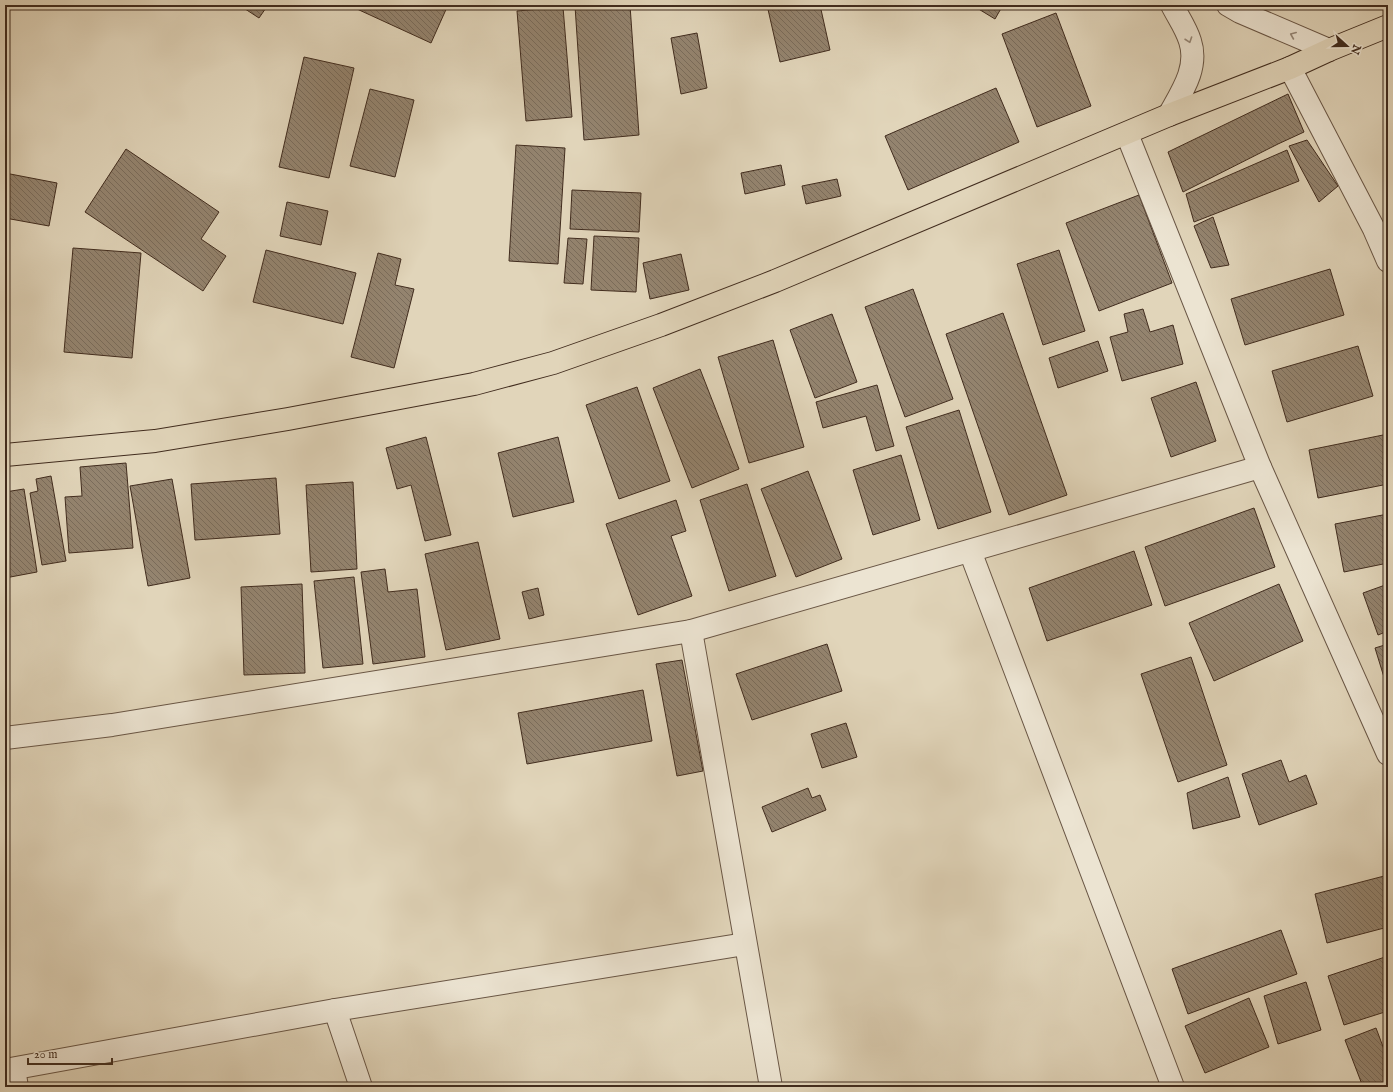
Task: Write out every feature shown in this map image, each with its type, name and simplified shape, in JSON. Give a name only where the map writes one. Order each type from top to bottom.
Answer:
[{"type":"main road","points":[[5,455],[155,441],[288,419],[474,384],[553,364],[775,281],[1127,134],[1169,115],[1290,68],[1388,26]]},
{"type":"street","points":[[1169,115],[1185,86],[1191,70],[1192,51],[1184,26],[1172,5]]},
{"type":"street","points":[[1228,5],[1240,12],[1329,50]]},
{"type":"street","points":[[1290,68],[1381,227],[1388,261]]},
{"type":"street","points":[[1127,134],[1260,467],[1388,754]]},
{"type":"street","points":[[5,738],[112,725],[691,631],[970,552],[1260,467]]},
{"type":"street","points":[[970,552],[1173,1087]]},
{"type":"street","points":[[691,631],[771,1087]]},
{"type":"street","points":[[12,1075],[334,1010],[745,944]]},
{"type":"street","points":[[334,1010],[361,1087]]},
{"type":"building","points":[[239,5],[268,5],[259,18]]},
{"type":"building","points":[[359,5],[448,5],[431,43],[357,9]]},
{"type":"building","points":[[630,5],[639,135],[584,140],[575,6]]},
{"type":"building","points":[[767,5],[820,5],[830,50],[780,62]]},
{"type":"building","points":[[972,5],[1003,5],[995,19]]},
{"type":"building","points":[[563,7],[572,117],[526,121],[517,11]]},
{"type":"building","points":[[1056,13],[1091,106],[1037,127],[1002,34]]},
{"type":"building","points":[[697,33],[707,88],[681,94],[671,38]]},
{"type":"building","points":[[304,57],[354,68],[329,178],[279,167]]},
{"type":"building","points":[[996,88],[1019,142],[908,190],[885,136]]},
{"type":"building","points":[[370,89],[414,100],[395,177],[350,166]]},
{"type":"building","points":[[1288,94],[1304,132],[1183,192],[1168,152]]},
{"type":"building","points":[[1307,140],[1338,186],[1319,202],[1289,146]]},
{"type":"building","points":[[516,145],[565,148],[558,264],[509,261]]},
{"type":"building","points":[[126,149],[219,212],[201,239],[226,256],[203,291],[85,212]]},
{"type":"building","points":[[1287,150],[1299,181],[1194,222],[1186,194]]},
{"type":"building","points":[[781,165],[785,185],[745,194],[741,173]]},
{"type":"building","points":[[5,173],[57,183],[49,226],[5,218]]},
{"type":"building","points":[[837,179],[841,196],[806,204],[802,186]]},
{"type":"building","points":[[572,190],[641,193],[639,232],[570,229]]},
{"type":"building","points":[[1139,195],[1172,283],[1099,311],[1066,223]]},
{"type":"building","points":[[287,202],[328,211],[321,245],[280,236]]},
{"type":"building","points":[[1213,217],[1229,265],[1211,268],[1194,226]]},
{"type":"building","points":[[594,236],[639,238],[636,292],[591,290]]},
{"type":"building","points":[[568,238],[587,239],[583,284],[564,283]]},
{"type":"building","points":[[73,248],[141,253],[132,358],[64,352]]},
{"type":"building","points":[[266,250],[356,273],[343,324],[253,302]]},
{"type":"building","points":[[1059,250],[1085,331],[1043,345],[1017,264]]},
{"type":"building","points":[[378,253],[401,259],[395,285],[414,289],[394,368],[351,357]]},
{"type":"building","points":[[681,254],[689,290],[650,299],[643,263]]},
{"type":"building","points":[[1330,269],[1344,315],[1245,345],[1231,299]]},
{"type":"building","points":[[913,289],[953,399],[905,417],[865,307]]},
{"type":"building","points":[[1143,309],[1150,332],[1173,325],[1183,364],[1122,381],[1110,337],[1128,332],[1124,314]]},
{"type":"building","points":[[1003,313],[1067,495],[1009,515],[946,334]]},
{"type":"building","points":[[832,314],[857,382],[815,398],[790,330]]},
{"type":"building","points":[[773,340],[804,447],[749,463],[718,357]]},
{"type":"building","points":[[1098,341],[1108,371],[1058,388],[1049,358]]},
{"type":"building","points":[[1358,346],[1373,396],[1287,422],[1272,371]]},
{"type":"building","points":[[700,369],[739,469],[692,488],[653,388]]},
{"type":"building","points":[[1196,382],[1216,441],[1171,457],[1151,398]]},
{"type":"building","points":[[877,385],[894,446],[876,451],[866,416],[823,428],[816,402]]},
{"type":"building","points":[[637,387],[670,481],[619,499],[586,405]]},
{"type":"building","points":[[959,410],[991,512],[938,529],[906,427]]},
{"type":"building","points":[[1388,434],[1388,484],[1318,498],[1309,450]]},
{"type":"building","points":[[426,437],[451,535],[425,541],[411,485],[397,489],[386,448]]},
{"type":"building","points":[[558,437],[574,502],[513,517],[498,453]]},
{"type":"building","points":[[901,455],[920,520],[873,535],[853,470]]},
{"type":"building","points":[[126,463],[133,548],[69,553],[65,497],[82,496],[80,467]]},
{"type":"building","points":[[808,471],[842,559],[796,577],[761,489]]},
{"type":"building","points":[[51,476],[66,561],[42,565],[30,493],[38,491],[36,479]]},
{"type":"building","points":[[276,478],[280,534],[195,540],[191,484]]},
{"type":"building","points":[[172,479],[190,578],[148,586],[130,486]]},
{"type":"building","points":[[353,482],[357,569],[311,572],[306,485]]},
{"type":"building","points":[[747,484],[776,576],[729,591],[700,500]]},
{"type":"building","points":[[24,489],[37,572],[5,578],[5,492]]},
{"type":"building","points":[[676,500],[686,531],[671,536],[692,596],[638,615],[606,524]]},
{"type":"building","points":[[1254,508],[1275,567],[1165,606],[1145,547]]},
{"type":"building","points":[[1388,514],[1388,563],[1344,572],[1335,524]]},
{"type":"building","points":[[478,542],[500,639],[446,650],[425,554]]},
{"type":"building","points":[[1134,551],[1152,605],[1047,641],[1029,588]]},
{"type":"building","points":[[385,569],[388,592],[417,589],[425,657],[373,664],[361,572]]},
{"type":"building","points":[[354,577],[363,664],[323,668],[314,581]]},
{"type":"building","points":[[302,584],[305,673],[244,675],[241,587]]},
{"type":"building","points":[[1279,584],[1303,641],[1214,681],[1189,623]]},
{"type":"building","points":[[1388,584],[1388,631],[1378,635],[1363,593]]},
{"type":"building","points":[[538,588],[544,615],[529,619],[522,592]]},
{"type":"building","points":[[827,644],[842,691],[752,720],[736,674]]},
{"type":"building","points":[[1388,644],[1388,687],[1387,687],[1375,648]]},
{"type":"building","points":[[1191,657],[1227,765],[1178,782],[1141,674]]},
{"type":"building","points":[[682,660],[703,771],[677,776],[656,664]]},
{"type":"building","points":[[643,690],[652,741],[527,764],[518,713]]},
{"type":"building","points":[[846,723],[857,757],[822,768],[811,734]]},
{"type":"building","points":[[1281,760],[1289,782],[1306,775],[1317,804],[1259,825],[1242,774]]},
{"type":"building","points":[[1228,777],[1240,817],[1193,829],[1187,793]]},
{"type":"building","points":[[808,788],[812,798],[820,795],[826,810],[772,832],[762,807]]},
{"type":"building","points":[[1388,875],[1388,927],[1327,943],[1315,894]]},
{"type":"building","points":[[1281,930],[1297,974],[1188,1014],[1172,969]]},
{"type":"building","points":[[1388,956],[1388,1011],[1344,1025],[1328,976]]},
{"type":"building","points":[[1306,982],[1321,1030],[1278,1044],[1264,996]]},
{"type":"building","points":[[1249,998],[1269,1047],[1205,1073],[1185,1026]]},
{"type":"building","points":[[1376,1028],[1388,1060],[1388,1087],[1363,1087],[1345,1040]]}]
